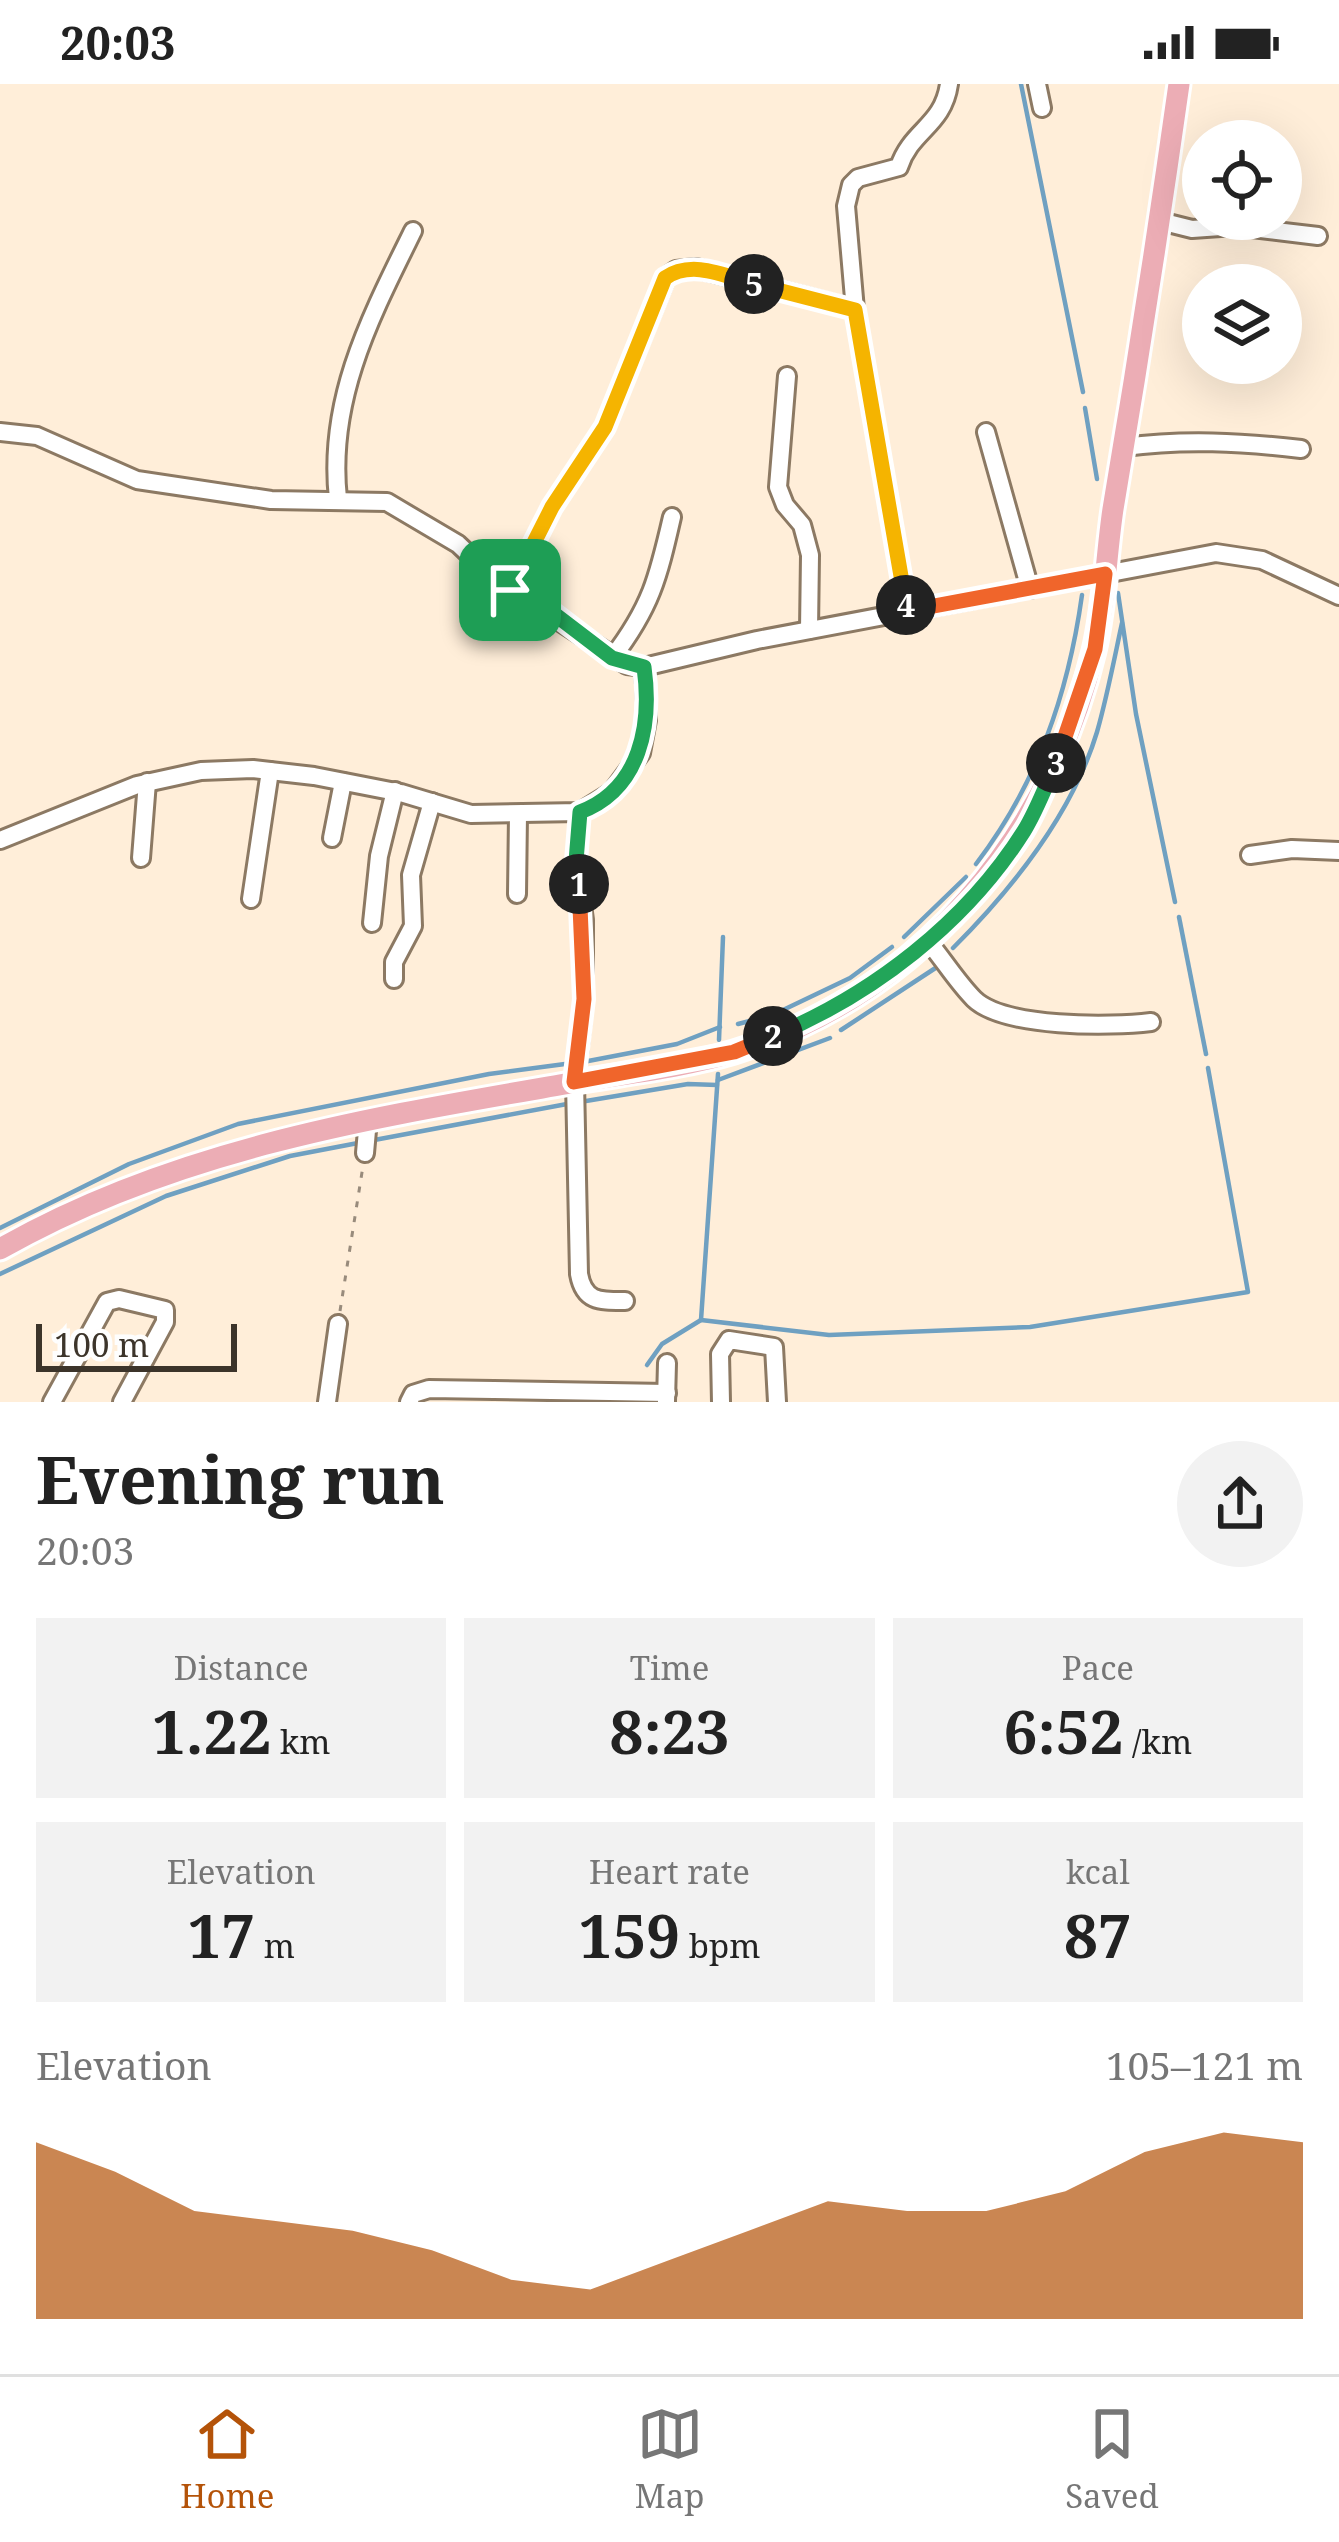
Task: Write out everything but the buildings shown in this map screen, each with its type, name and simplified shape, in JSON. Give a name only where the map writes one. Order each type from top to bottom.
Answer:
[{"type":"main road","points":[[0,1249],[85,1205],[183,1167],[297,1133],[366,1136],[574,1082],[734,1052],[847,1001],[967,903],[1024,831],[1067,740],[1095,649],[1179,84]]},
{"type":"street","points":[[907,611],[855,310],[846,206],[851,185],[858,178],[899,167],[910,144],[936,121],[946,104],[949,84]]},
{"type":"street","points":[[1037,84],[1042,108]]},
{"type":"street","points":[[1160,221],[1192,229],[1235,226],[1318,236]]},
{"type":"street","points":[[338,499],[333,460],[340,401],[368,327],[413,232]]},
{"type":"street","points":[[510,590],[552,507],[605,427],[665,278],[676,270],[696,268],[855,310]]},
{"type":"street","points":[[787,376],[778,487],[802,526],[810,554],[809,630]]},
{"type":"street","points":[[0,431],[37,436],[137,480],[271,500],[387,502],[458,544],[510,590],[553,613],[612,658],[644,667],[1194,555],[1262,560],[1339,596]]},
{"type":"street","points":[[986,432],[1030,589]]},
{"type":"street","points":[[1124,447],[1211,441],[1301,449]]},
{"type":"street","points":[[612,658],[642,619],[672,517]]},
{"type":"street","points":[[0,840],[147,782],[201,771],[270,771],[343,782],[395,791],[471,814],[580,812],[611,792],[640,753],[647,720],[644,667]]},
{"type":"street","points":[[251,899],[270,771]]},
{"type":"street","points":[[141,858],[147,782]]},
{"type":"street","points":[[332,838],[343,782]]},
{"type":"street","points":[[372,923],[380,881],[378,864],[395,791]]},
{"type":"street","points":[[394,979],[394,962],[413,926],[411,875],[432,802]]},
{"type":"street","points":[[580,812],[576,861],[584,920],[584,999],[574,1082],[581,1284],[592,1299],[625,1301]]},
{"type":"street","points":[[517,894],[518,814]]},
{"type":"street","points":[[1250,856],[1292,850],[1339,851]]},
{"type":"street","points":[[926,940],[983,1006],[1077,1024],[1151,1022]]},
{"type":"street","points":[[58,1399],[107,1302],[157,1305],[165,1310],[165,1322],[122,1402]]},
{"type":"street","points":[[327,1402],[338,1324]]},
{"type":"street","points":[[721,1402],[722,1344],[729,1340],[765,1343],[777,1352],[777,1402]]},
{"type":"street","points":[[409,1402],[413,1394],[429,1389],[667,1397],[667,1364]]},
{"type":"path","points":[[338,1324],[366,1136]]},
{"type":"waterway","points":[[1021,84],[1083,392]]},
{"type":"waterway","points":[[1085,408],[1097,479]]},
{"type":"waterway","points":[[1118,593],[1136,714],[1175,902]]},
{"type":"waterway","points":[[976,864],[1016,802],[1047,737],[1068,668],[1082,595]]},
{"type":"waterway","points":[[953,948],[1038,849],[1072,792],[1097,732],[1122,623]]},
{"type":"waterway","points":[[904,937],[966,877]]},
{"type":"waterway","points":[[1179,917],[1206,1054]]},
{"type":"waterway","points":[[719,1040],[723,937]]},
{"type":"waterway","points":[[783,1010],[850,978],[892,947]]},
{"type":"waterway","points":[[841,1030],[937,967]]},
{"type":"waterway","points":[[738,1024],[765,1017]]},
{"type":"waterway","points":[[583,1062],[677,1044],[720,1027]]},
{"type":"waterway","points":[[718,1080],[830,1038]]},
{"type":"waterway","points":[[0,1228],[129,1164],[238,1124],[489,1074],[565,1064]]},
{"type":"waterway","points":[[718,1074],[701,1320],[829,1335],[1030,1327],[1248,1292],[1208,1068]]},
{"type":"waterway","points":[[580,1102],[688,1084],[717,1085]]},
{"type":"waterway","points":[[369,1141],[567,1104]]},
{"type":"waterway","points":[[0,1274],[166,1196],[290,1156],[358,1143]]},
{"type":"waterway","points":[[647,1365],[662,1344],[701,1320]]},
{"type":"route","points":[[696,268],[855,310],[907,611],[1105,574],[1095,649],[1067,740],[1024,831],[967,903],[907,958],[847,1001],[794,1027],[734,1052],[574,1082],[584,999],[584,920],[576,861],[580,812],[596,806],[611,792],[640,753],[647,720],[646,682],[644,667],[612,658],[553,613],[510,590],[552,507],[605,427],[665,278],[676,270],[696,268]]}]
